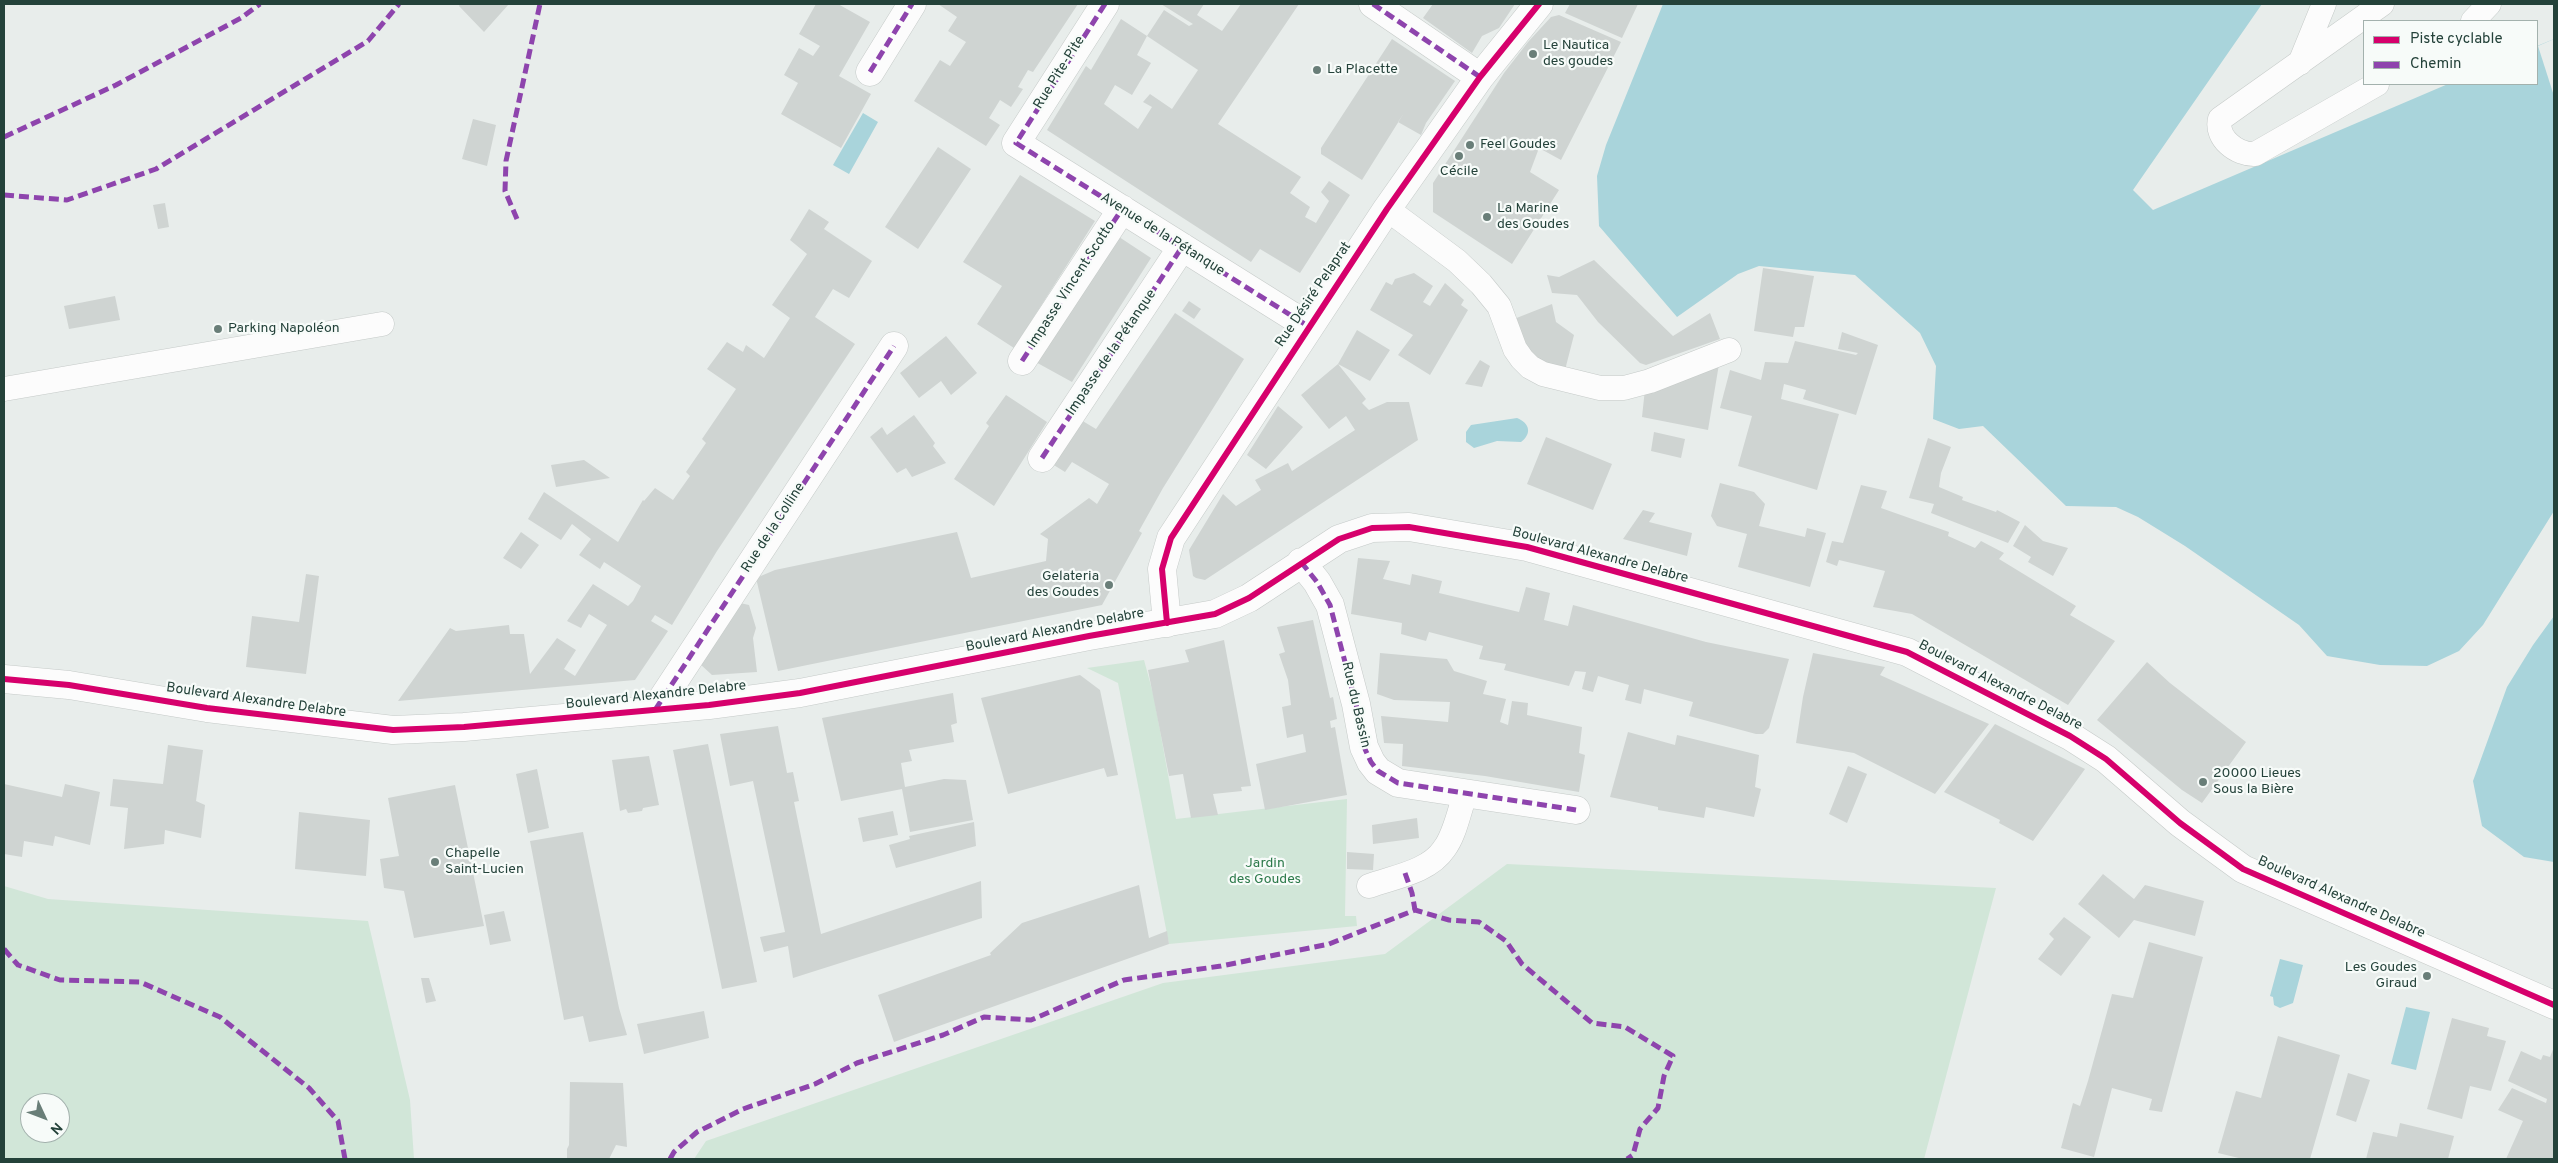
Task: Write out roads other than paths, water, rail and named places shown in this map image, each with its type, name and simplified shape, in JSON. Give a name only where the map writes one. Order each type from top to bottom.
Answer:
[{"type":"street","points":[[870,72],[912,4]]},
{"type":"street","name":"Rue Pite-Pite","points":[[1016,143],[1105,4]]},
{"type":"street","points":[[1373,4],[1480,77]]},
{"type":"street","name":"Rue Désiré Pelaprat","points":[[1167,623],[1162,569],[1171,538],[1308,326],[1387,209],[1480,77],[1539,4]]},
{"type":"street","name":"Avenue de la Pétanque","points":[[1016,143],[1308,326]]},
{"type":"street","name":"Impasse Vincent Scotto","points":[[1022,361],[1122,209]]},
{"type":"street","name":"Impasse de la Pétanque","points":[[1042,458],[1182,247]]},
{"type":"street","name":"Rue de la Colline","points":[[655,710],[894,346]]},
{"type":"street","name":"Boulevard Alexandre Delabre","points":[[4,679],[69,685],[207,708],[393,730],[464,727],[655,710],[800,693],[1215,614],[1230,609],[1250,598],[1301,562],[1339,539],[1372,528],[1409,527],[1527,547],[1907,652],[2077,740],[2106,759],[2180,823],[2243,869],[2554,1005]]},
{"type":"street","name":"Rue du Bassin","points":[[1301,562],[1317,582],[1330,605],[1354,695],[1364,747],[1371,762],[1389,779],[1398,783],[1576,810]]},
{"type":"lane","points":[[2300,63],[2324,4]]},
{"type":"lane","points":[[2374,85],[2255,154],[2237,151],[2220,134],[2218,126],[2220,119],[2382,4]]},
{"type":"lane","points":[[2474,20],[2489,4]]},
{"type":"lane","points":[[1387,209],[1457,261],[1481,284],[1499,306],[1515,349],[1530,367],[1543,374],[1612,389],[1650,381],[1729,350]]},
{"type":"lane","points":[[4,389],[382,324]]},
{"type":"lane","points":[[1368,886],[1428,865],[1438,858],[1446,848],[1465,794]]},
{"type":"water","points":[[1663,4],[2262,4],[2133,190],[2153,210],[2446,85],[2538,85],[2538,46],[2554,39],[2554,511],[2483,625],[2459,651],[2427,666],[2380,665],[2327,656],[2299,625],[2185,546],[2138,517],[2116,507],[2066,506],[1983,426],[1959,429],[1933,419],[1936,366],[1920,333],[1855,275],[1759,266],[1738,274],[1677,317],[1599,226],[1597,176],[1606,145]]},
{"type":"water","points":[[863,113],[878,122],[849,174],[833,165]]},
{"type":"water","points":[[1517,418],[1525,423],[1528,429],[1527,436],[1521,442],[1497,441],[1474,448],[1466,442],[1466,432],[1471,425]]},
{"type":"water","points":[[2554,616],[2554,862],[2524,857],[2482,826],[2473,781],[2507,687],[2533,645]]},
{"type":"water","points":[[2280,959],[2303,965],[2293,1003],[2280,1008],[2274,1005],[2273,997],[2270,996]]},
{"type":"water","points":[[2406,1007],[2430,1012],[2416,1070],[2391,1064]]},
{"type":"place","name":"Le Nautica des goudes","points":[[1533,54]]},
{"type":"place","name":"La Placette","points":[[1317,70]]},
{"type":"place","name":"Feel Goudes","points":[[1470,145]]},
{"type":"place","name":"Cécile","points":[[1459,156]]},
{"type":"place","name":"La Marine des Goudes","points":[[1487,217]]},
{"type":"place","name":"Parking Napoléon","points":[[218,329]]},
{"type":"place","name":"Gelateria des Goudes","points":[[1109,585]]},
{"type":"place","name":"20000 Lieues Sous la Bière","points":[[2203,782]]},
{"type":"place","name":"Chapelle Saint-Lucien","points":[[435,862]]},
{"type":"place","name":"Les Goudes Giraud","points":[[2427,976]]},
{"type":"park label","name":"Jardin des Goudes","points":[[1265,872]]}]
